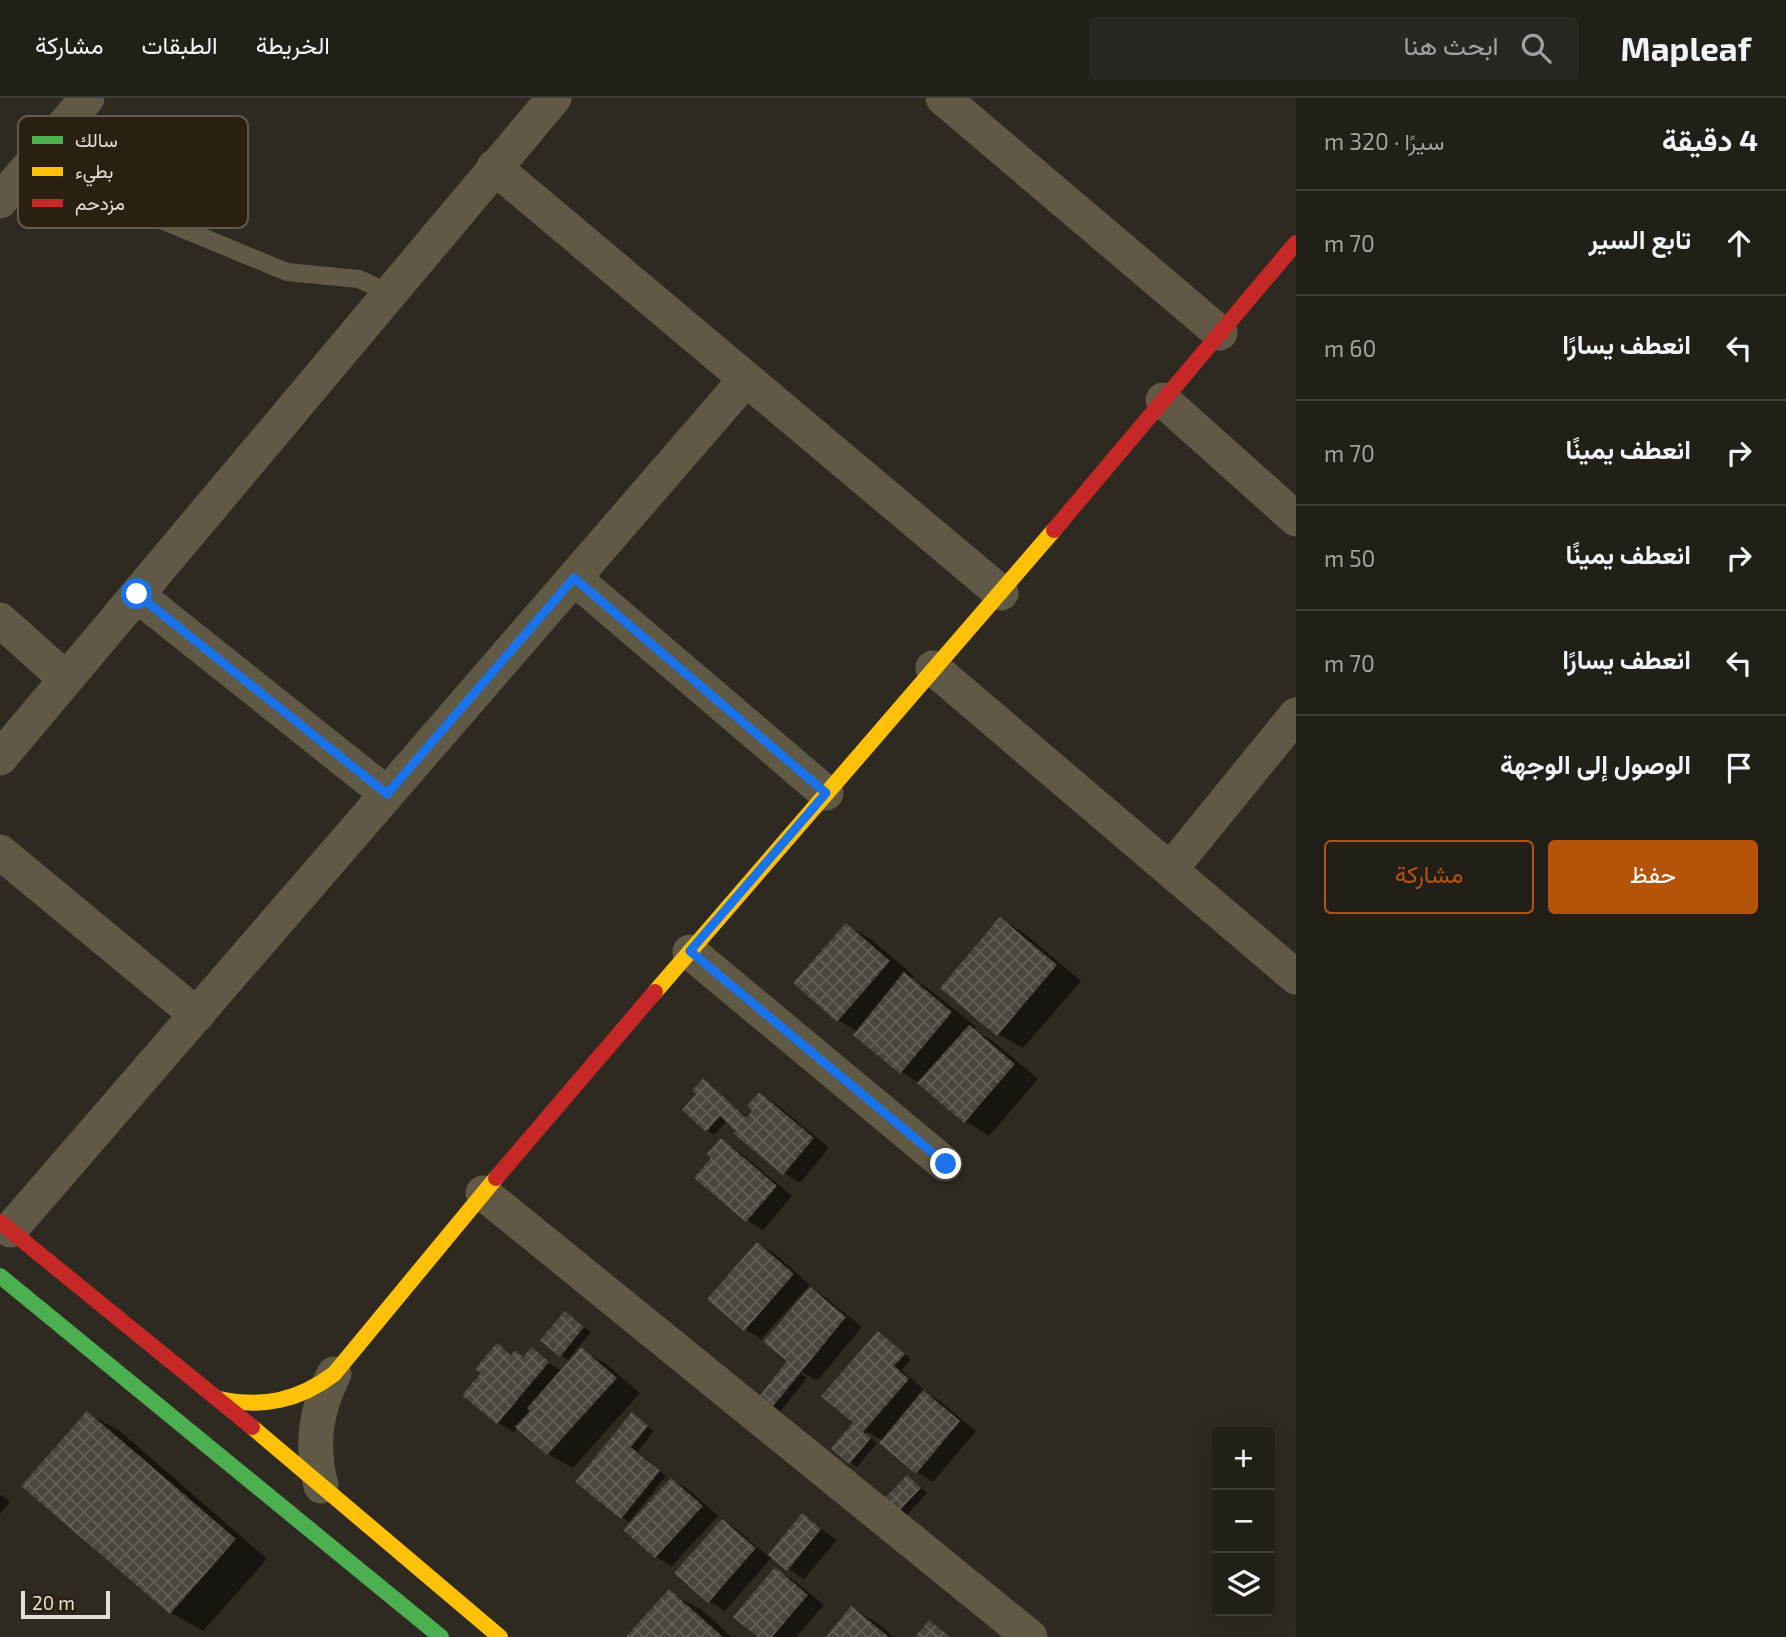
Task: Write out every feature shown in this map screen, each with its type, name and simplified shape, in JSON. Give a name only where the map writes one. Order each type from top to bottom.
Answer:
[{"type":"street","points":[[72,116],[87,98]]},
{"type":"street","points":[[0,758],[554,98]]},
{"type":"street","points":[[943,98],[1220,333]]},
{"type":"street","points":[[494,167],[1001,593]]},
{"type":"street","points":[[5,194],[18,179]]},
{"type":"street","points":[[321,1486],[314,1448],[315,1429],[322,1400],[334,1374],[483,1193],[933,668],[1001,593],[1296,243]]},
{"type":"street","points":[[500,1637],[219,1399],[5,1226],[197,1015],[746,379]]},
{"type":"street","points":[[1163,400],[1296,519]]},
{"type":"street","points":[[574,578],[826,793]]},
{"type":"street","points":[[137,594],[387,794]]},
{"type":"street","points":[[0,620],[66,679]]},
{"type":"street","points":[[933,668],[1296,977]]},
{"type":"street","points":[[1170,870],[1296,715]]},
{"type":"street","points":[[0,852],[197,1015]]},
{"type":"street","points":[[690,951],[946,1164]]},
{"type":"street","points":[[483,1193],[1030,1637]]},
{"type":"street","points":[[0,1276],[429,1632]]},
{"type":"street","points":[[219,1399],[271,1405],[305,1394],[334,1374]]},
{"type":"lane","points":[[180,228],[287,272],[359,279],[389,293]]},
{"type":"building","points":[[1000,917],[1057,965],[997,1036],[940,988]]},
{"type":"building","points":[[846,923],[890,961],[837,1022],[793,983]]},
{"type":"building","points":[[904,972],[952,1012],[900,1074],[853,1035]]},
{"type":"building","points":[[969,1025],[1015,1064],[964,1123],[917,1083]]},
{"type":"building","points":[[703,1078],[746,1118],[752,1111],[747,1106],[759,1092],[814,1138],[783,1175],[733,1133],[736,1131],[720,1116],[706,1132],[682,1110],[696,1094],[692,1091]]},
{"type":"building","points":[[721,1138],[777,1186],[746,1222],[694,1178],[711,1158],[707,1154]]},
{"type":"building","points":[[757,1242],[794,1274],[744,1331],[707,1299]]},
{"type":"building","points":[[810,1287],[846,1317],[770,1410],[757,1399],[787,1361],[763,1342]]},
{"type":"building","points":[[565,1311],[584,1327],[560,1357],[540,1340]]},
{"type":"building","points":[[878,1331],[905,1354],[894,1366],[909,1379],[863,1432],[871,1438],[849,1464],[831,1448],[853,1423],[821,1396]]},
{"type":"building","points":[[497,1343],[511,1355],[515,1350],[523,1357],[532,1347],[549,1362],[497,1424],[462,1395],[481,1373],[475,1369]]},
{"type":"building","points":[[581,1347],[617,1378],[547,1455],[515,1427],[530,1411],[527,1408]]},
{"type":"building","points":[[923,1390],[960,1421],[916,1474],[879,1443]]},
{"type":"building","points":[[87,1411],[236,1539],[170,1614],[21,1486]]},
{"type":"building","points":[[632,1412],[648,1426],[631,1447],[660,1471],[621,1519],[575,1482]]},
{"type":"building","points":[[907,1475],[921,1488],[893,1517],[879,1504]]},
{"type":"building","points":[[671,1478],[703,1506],[655,1558],[623,1530]]},
{"type":"building","points":[[802,1513],[821,1529],[787,1571],[768,1555]]},
{"type":"building","points":[[722,1519],[756,1548],[708,1603],[674,1573]]},
{"type":"building","points":[[775,1567],[808,1595],[772,1637],[758,1637],[733,1617]]},
{"type":"building","points":[[669,1589],[723,1637],[626,1637]]},
{"type":"building","points":[[851,1606],[889,1637],[826,1637]]},
{"type":"building","points":[[929,1620],[945,1633],[950,1637],[915,1637]]},
{"type":"traffic: fast","points":[[0,1276],[441,1637]]},
{"type":"traffic: slow","points":[[655,992],[1054,530]]},
{"type":"traffic: slow","points":[[219,1399],[250,1403],[280,1400],[307,1391],[334,1374],[496,1178]]},
{"type":"traffic: slow","points":[[252,1427],[500,1637]]},
{"type":"traffic: jam","points":[[1054,530],[1296,243]]},
{"type":"traffic: jam","points":[[496,1178],[655,992]]},
{"type":"traffic: jam","points":[[0,1222],[252,1427]]},
{"type":"route","points":[[137,594],[387,794],[574,578],[826,793],[690,951],[946,1164]]}]
